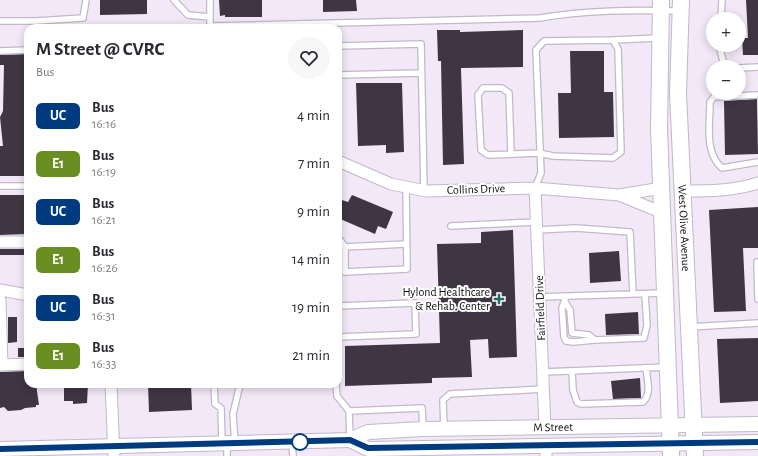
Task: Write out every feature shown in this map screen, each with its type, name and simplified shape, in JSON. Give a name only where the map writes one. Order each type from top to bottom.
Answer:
[{"type":"main road","name":"West Olive Avenue","points":[[660,5],[660,128],[670,450]]},
{"type":"main road","name":"West Olive Avenue","points":[[680,5],[678,93],[694,450]]},
{"type":"main road","points":[[660,128],[667,140],[669,149],[671,180],[674,185],[683,192]]},
{"type":"main road","points":[[662,188],[670,206],[676,253],[687,271]]},
{"type":"street","name":"Collins Drive","points":[[342,164],[392,184],[424,190],[535,188],[619,195],[662,188]]},
{"type":"street","points":[[683,192],[742,188],[758,183]]},
{"type":"street","name":"Fairfield Drive","points":[[535,188],[545,428]]},
{"type":"street","name":"Collins Drive","points":[[619,195],[663,213]]},
{"type":"street","points":[[0,242],[24,242]]},
{"type":"street","points":[[0,290],[24,294]]},
{"type":"street","points":[[0,300],[2,365],[24,364]]},
{"type":"street","points":[[111,388],[113,452]]},
{"type":"street","name":"M Street","points":[[0,449],[113,452],[228,447],[292,449],[350,440],[368,432],[423,429],[758,424]]},
{"type":"street","name":"M Street","points":[[350,440],[368,448],[390,452],[694,450],[758,442]]},
{"type":"lane","points":[[0,21],[36,21],[83,18],[86,0]]},
{"type":"lane","points":[[175,0],[188,15],[210,17]]},
{"type":"lane","points":[[210,0],[210,24]]},
{"type":"lane","points":[[721,12],[722,0]]},
{"type":"lane","points":[[292,24],[540,18],[660,5],[680,5]]},
{"type":"lane","points":[[535,188],[541,173],[536,50],[544,41],[659,38]]},
{"type":"lane","points":[[511,154],[509,93],[502,88],[483,88],[478,95],[481,150],[488,155],[539,153],[553,156],[613,158],[621,152],[618,49],[613,40]]},
{"type":"lane","points":[[342,46],[421,44],[424,190]]},
{"type":"lane","points":[[0,51],[24,50]]},
{"type":"lane","points":[[746,68],[758,67]]},
{"type":"lane","points":[[342,75],[422,73]]},
{"type":"lane","points":[[758,95],[714,97],[710,102],[711,152],[715,161],[722,168],[758,162]]},
{"type":"lane","points":[[0,186],[24,186]]},
{"type":"lane","points":[[342,243],[345,247],[345,272],[407,269],[406,187]]},
{"type":"lane","points":[[451,226],[537,226],[630,232],[633,294]]},
{"type":"lane","points":[[345,247],[406,244]]},
{"type":"lane","points":[[757,262],[758,299]]},
{"type":"lane","points":[[539,297],[565,299],[665,293]]},
{"type":"lane","points":[[565,299],[562,308],[564,337],[566,341],[573,342],[644,338],[647,325],[645,294]]},
{"type":"lane","points":[[565,299],[570,310],[572,333],[589,335],[595,340]]},
{"type":"lane","points":[[342,306],[416,303],[416,334],[342,338]]},
{"type":"lane","points":[[689,327],[758,323]]},
{"type":"lane","points":[[543,372],[668,367]]},
{"type":"lane","points":[[572,371],[573,390],[577,402],[581,404],[625,404],[643,402],[647,399],[646,368]]},
{"type":"lane","points":[[214,388],[214,404],[221,408],[228,447]]},
{"type":"lane","points":[[228,447],[239,388]]},
{"type":"lane","points":[[336,388],[337,396],[349,411],[350,440]]},
{"type":"lane","points":[[444,429],[443,400],[450,394],[544,389]]},
{"type":"lane","points":[[349,411],[422,408],[423,429]]},
{"type":"building","points":[[100,0],[147,0],[147,14],[100,15]]},
{"type":"building","points":[[219,0],[262,0],[262,17],[220,16]]},
{"type":"building","points":[[323,0],[356,0],[357,11],[323,12]]},
{"type":"building","points":[[746,0],[758,0],[758,55],[743,55],[743,52],[746,52],[746,38],[748,38]]},
{"type":"building","points":[[437,30],[460,30],[460,32],[523,30],[523,67],[461,68],[464,164],[443,165],[441,61],[438,61]]},
{"type":"building","points":[[570,51],[604,51],[604,92],[613,92],[614,137],[559,138],[558,93],[571,93]]},
{"type":"building","points":[[24,54],[24,176],[0,176],[0,146],[3,146],[0,117],[3,111],[4,65],[0,65],[0,55]]},
{"type":"building","points":[[356,83],[402,83],[404,152],[386,153],[386,145],[358,146]]},
{"type":"building","points":[[757,99],[758,154],[725,155],[724,101]]},
{"type":"building","points":[[0,195],[24,195],[24,234],[0,235]]},
{"type":"building","points":[[352,195],[393,212],[386,229],[378,226],[375,234],[342,220],[342,200],[348,202]]},
{"type":"building","points":[[758,207],[758,248],[743,248],[746,311],[714,312],[709,210]]},
{"type":"building","name":"Hylond Healthcare & Rehab. Center","points":[[513,230],[517,357],[489,358],[488,339],[470,340],[472,377],[432,378],[432,383],[345,386],[345,346],[440,343],[437,244],[481,243],[481,232]]},
{"type":"building","points":[[0,249],[24,249],[24,255],[0,255]]},
{"type":"building","points":[[619,251],[621,281],[590,283],[589,253]]},
{"type":"building","points":[[638,312],[639,334],[606,335],[605,314]]},
{"type":"building","points":[[8,317],[17,317],[17,342],[8,343]]},
{"type":"building","points":[[758,338],[758,401],[720,403],[717,339]]},
{"type":"building","points":[[18,348],[24,348],[24,357],[18,357]]},
{"type":"building","points":[[24,371],[24,388],[37,388],[39,405],[21,410],[8,411],[4,407],[0,408],[0,372]]},
{"type":"building","points":[[640,378],[641,398],[613,399],[611,381]]},
{"type":"building","points":[[64,388],[88,388],[87,403],[73,404],[73,401],[64,401]]},
{"type":"building","points":[[148,388],[191,388],[192,410],[149,412]]},
{"type":"bus line","name":"UC","points":[[0,449],[113,448],[350,440],[368,448],[758,442]]},
{"type":"place","name":"Hylond Healthcare & Rehab. Center","points":[[499,299]]}]
